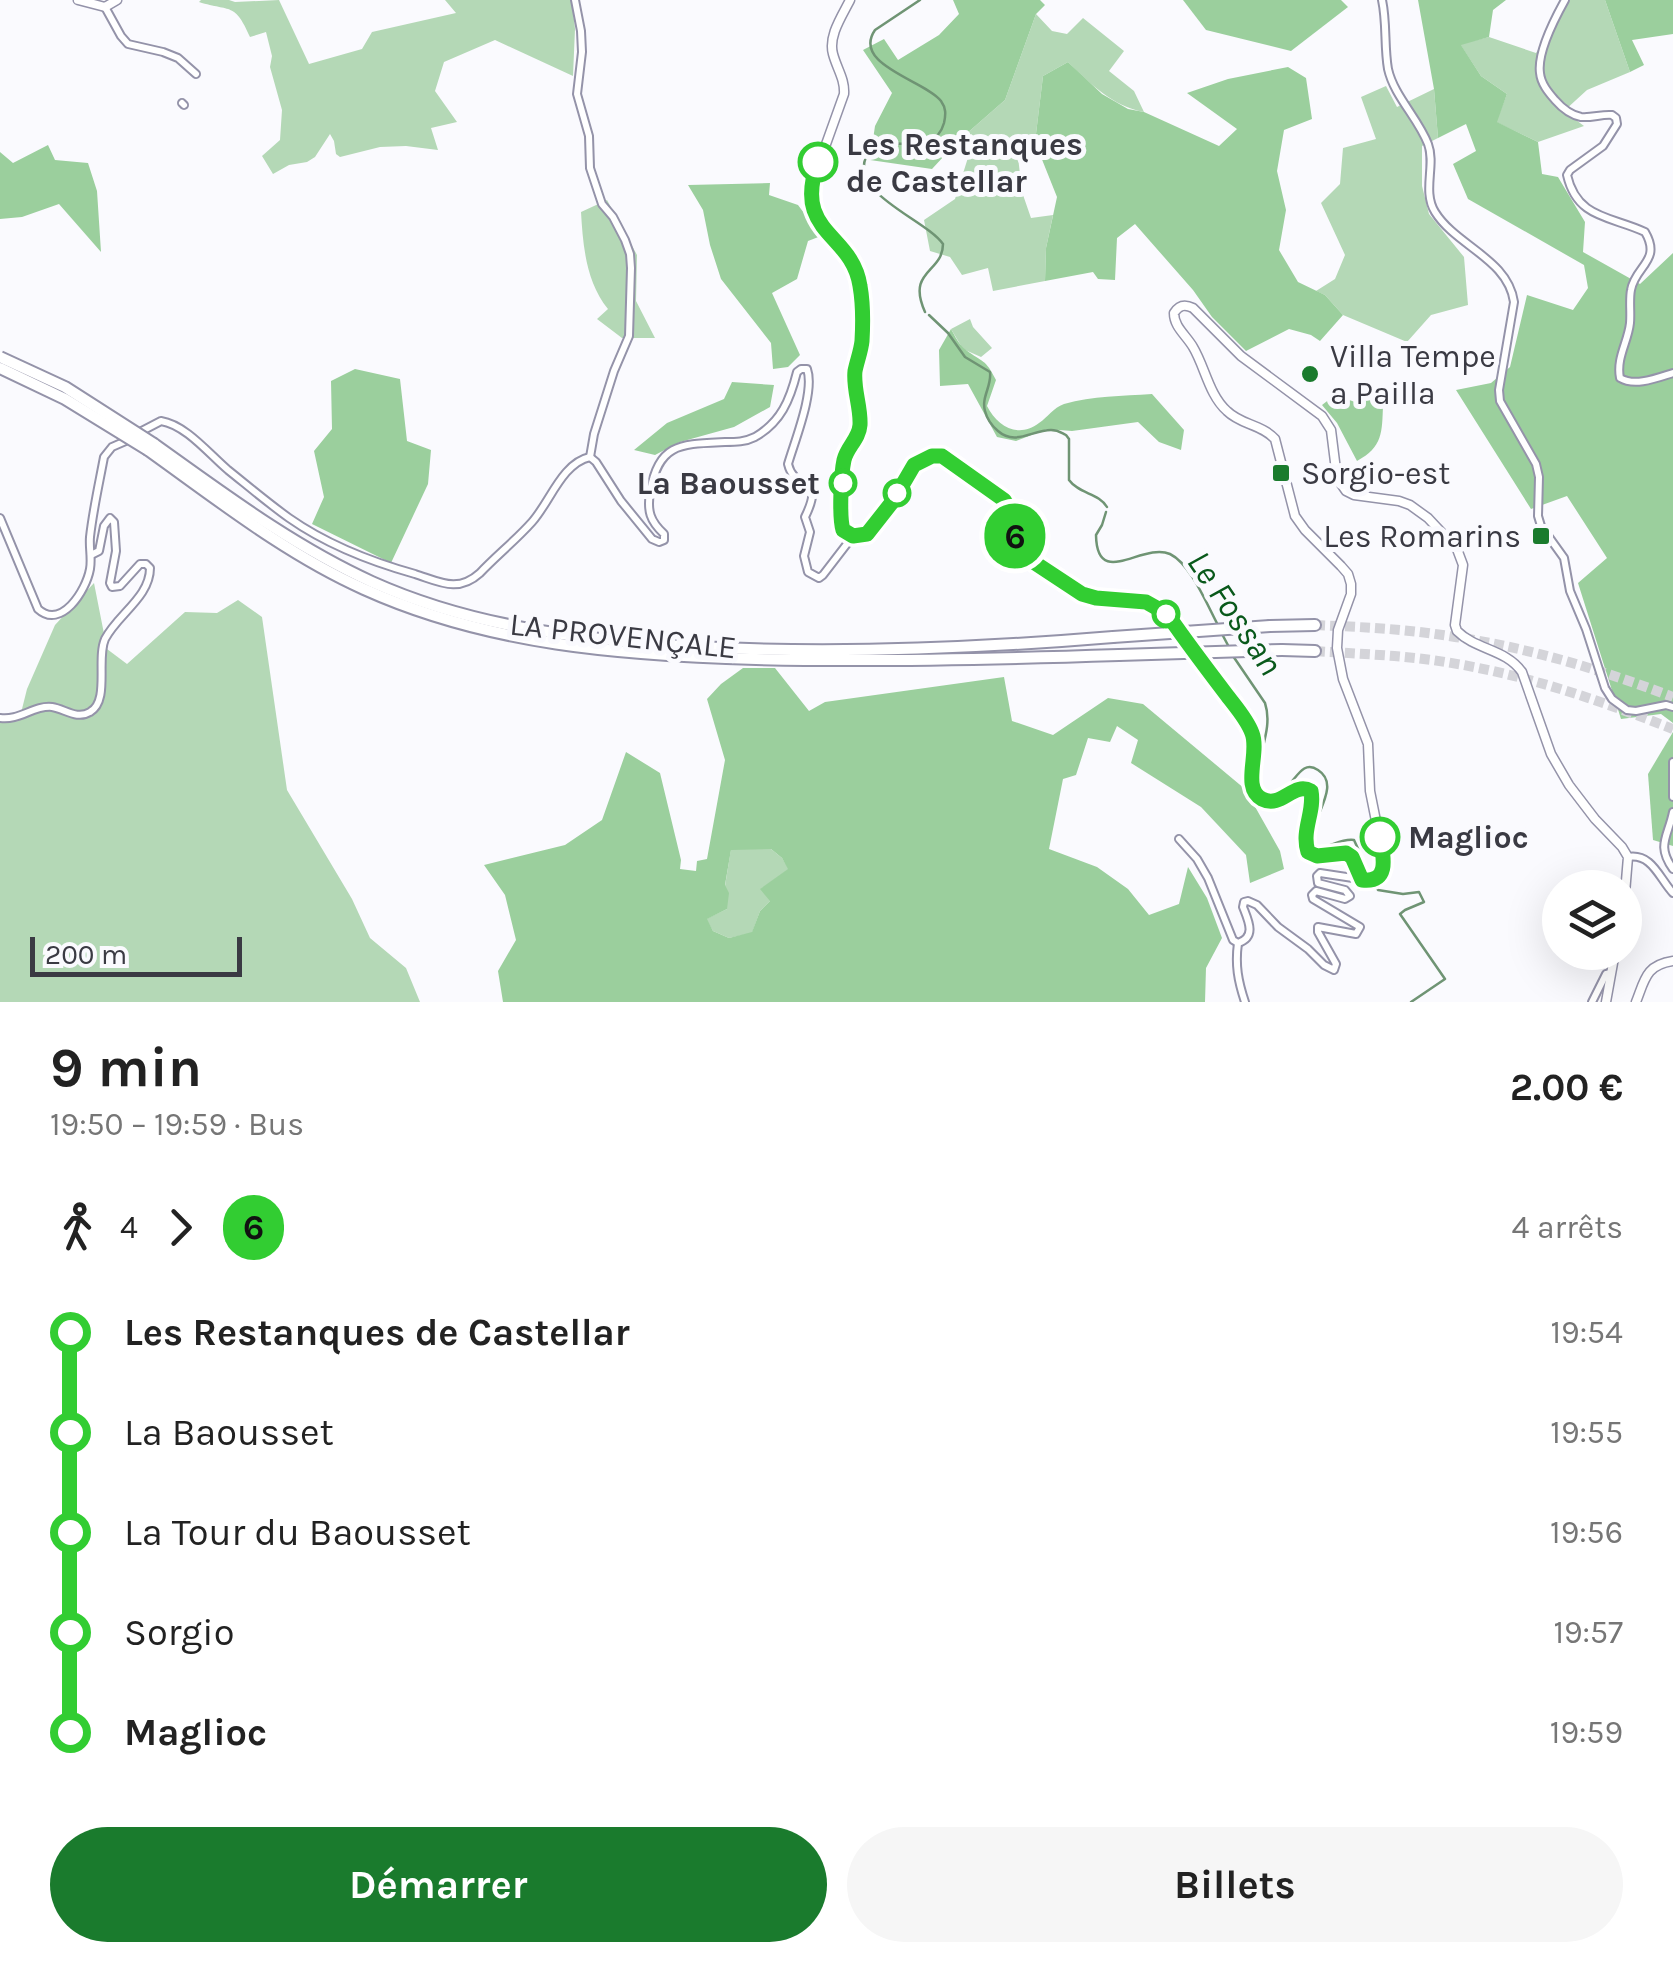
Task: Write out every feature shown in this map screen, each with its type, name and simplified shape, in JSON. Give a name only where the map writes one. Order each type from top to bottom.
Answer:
[{"type":"highway","name":"LA PROVENÇALE","points":[[0,358],[64,388],[315,553],[370,582],[466,616],[542,632],[731,653],[874,656],[1315,651]]},
{"type":"highway","name":"LA PROVENÇALE","points":[[0,368],[65,398],[151,447]]},
{"type":"highway","name":"LA PROVENÇALE","points":[[874,656],[1315,625]]},
{"type":"street","points":[[78,0],[105,6],[116,0]]},
{"type":"street","points":[[575,0],[582,42],[577,94],[590,136],[590,168],[602,204],[613,217],[630,254],[631,268],[629,336],[614,371],[590,456]]},
{"type":"street","points":[[850,0],[832,40],[844,94],[810,186],[816,214],[852,264],[860,285],[862,340],[855,380],[860,422],[859,432],[844,458],[840,515],[843,530],[853,536],[867,534],[914,465],[932,456],[950,460],[1004,500],[1019,551],[1035,563],[1082,594],[1146,602],[1162,611],[1253,734],[1254,792],[1271,801],[1307,787],[1313,805],[1305,838],[1308,852],[1317,856],[1346,853],[1365,882],[1373,879],[1382,870],[1384,860],[1370,791],[1368,744],[1343,679],[1337,648],[1338,630],[1351,594],[1348,574],[1295,516],[1275,439],[1268,431],[1227,412],[1216,399],[1192,344],[1174,321],[1174,313],[1182,306],[1193,308],[1242,356],[1322,416],[1331,430],[1337,478],[1346,491],[1410,505],[1428,518],[1456,549],[1463,565],[1457,631],[1471,642],[1516,662],[1550,754],[1595,819],[1622,847],[1628,857],[1627,870]]},
{"type":"street","points":[[1382,0],[1388,70],[1428,144],[1432,207],[1493,265],[1512,290],[1514,302],[1500,401],[1536,464],[1541,526],[1564,558],[1570,592],[1605,688],[1627,710],[1666,705],[1673,708]]},
{"type":"street","points":[[1566,0],[1552,24],[1540,59],[1542,82],[1568,112],[1587,117],[1612,115],[1617,124],[1603,146],[1570,170],[1568,182],[1588,210],[1645,232],[1651,248],[1631,287],[1630,326],[1618,366],[1620,378],[1640,381],[1673,373]]},
{"type":"street","points":[[105,6],[128,44],[178,58],[196,74]]},
{"type":"street","points":[[590,456],[652,539],[664,540],[648,507],[660,459],[677,449],[751,439],[778,418],[787,406],[797,372],[806,369],[810,375],[807,396],[788,464],[793,477],[810,486],[813,493],[805,517],[810,532],[804,556],[808,572],[818,578],[824,576],[853,536]]},
{"type":"street","points":[[0,518],[38,609],[52,616],[62,614],[80,592],[90,570],[90,539],[107,450],[161,420],[176,426],[291,519],[321,536],[386,565],[455,586],[480,573],[530,524],[577,461],[590,456]]},
{"type":"street","points":[[0,718],[15,719],[52,707],[74,715],[93,711],[102,683],[100,660],[106,638],[143,592],[150,568],[140,564],[120,586],[112,587],[116,551],[114,522],[110,518],[104,526],[99,550],[91,555]]},
{"type":"street","points":[[1673,762],[1673,796]]},
{"type":"street","points":[[1673,812],[1662,848],[1673,869]]},
{"type":"street","points":[[1179,839],[1208,878],[1232,940],[1238,943],[1250,934],[1243,907],[1248,901],[1334,970],[1336,964],[1318,927],[1356,934],[1360,927],[1313,899],[1313,892],[1345,899],[1350,896],[1345,890],[1318,883],[1317,876],[1359,876]]},
{"type":"street","points":[[1628,857],[1649,860],[1673,894]]},
{"type":"street","points":[[1238,943],[1238,980],[1245,1002]]},
{"type":"street","points":[[1636,1002],[1648,971],[1673,961]]},
{"type":"street","points":[[1606,1002],[1612,970]]},
{"type":"street","points":[[1592,1002],[1602,979],[1611,973]]},
{"type":"green space","points":[[201,0],[279,0],[309,64],[362,49],[372,32],[456,13],[445,0],[572,0],[573,76],[495,40],[444,62],[435,91],[457,122],[431,128],[438,150],[380,147],[340,157],[330,134],[315,157],[273,174],[262,156],[280,140],[282,110],[270,67],[272,56],[266,32],[250,37],[236,13]]},
{"type":"green space","points":[[953,0],[1040,0],[1045,5],[1036,14],[1005,100],[932,169],[870,160],[875,126],[892,93],[863,50],[884,39],[898,60],[939,35],[959,14]]},
{"type":"green space","points":[[1183,0],[1341,0],[1348,7],[1291,51],[1206,30]]},
{"type":"green space","points":[[1418,0],[1506,0],[1493,10],[1489,37],[1461,45],[1481,76],[1507,94],[1497,122],[1538,142],[1542,174],[1558,177],[1585,222],[1583,252],[1640,284],[1673,253],[1673,723],[1661,714],[1621,719],[1578,583],[1607,558],[1567,496],[1531,509],[1456,390],[1491,383],[1510,367],[1527,295],[1573,310],[1588,288],[1584,265],[1468,199],[1453,164],[1476,151],[1466,124],[1438,138],[1434,89]]},
{"type":"green space","points":[[1570,0],[1605,0],[1630,72],[1587,90],[1564,111],[1584,126],[1538,142],[1496,122],[1507,94],[1481,76],[1460,44],[1489,37],[1536,53]]},
{"type":"green space","points":[[1605,0],[1673,0],[1673,34],[1632,40],[1644,65],[1630,72]]},
{"type":"green space","points":[[1036,14],[1052,31],[1067,34],[1083,18],[1124,51],[1109,71],[1134,91],[1144,112],[1112,99],[1068,62],[1043,76],[1035,142],[1017,148],[1022,192],[1031,218],[1053,215],[1045,281],[993,291],[988,268],[962,275],[950,257],[930,251],[924,220],[955,199],[971,148],[957,142],[1005,100]]},
{"type":"green space","points":[[1068,62],[1102,94],[1128,109],[1144,112],[1219,146],[1237,129],[1187,93],[1228,79],[1288,67],[1306,78],[1312,119],[1284,130],[1277,171],[1286,210],[1279,250],[1298,282],[1325,295],[1343,315],[1320,341],[1289,329],[1246,351],[1212,317],[1135,224],[1117,238],[1115,280],[1098,279],[1093,272],[1045,281],[1046,248],[1057,197],[1035,142],[1043,76]]},
{"type":"green space","points":[[1386,86],[1397,107],[1434,89],[1438,138],[1422,146],[1422,186],[1429,214],[1464,257],[1468,305],[1431,315],[1407,342],[1343,315],[1316,291],[1335,279],[1345,255],[1321,203],[1340,184],[1343,148],[1376,139],[1361,97]]},
{"type":"green space","points":[[48,145],[55,160],[88,163],[97,191],[101,252],[59,204],[22,217],[0,219],[0,152],[13,163]]},
{"type":"green space","points":[[770,183],[769,195],[798,205],[821,236],[808,241],[797,279],[772,293],[800,355],[788,367],[773,369],[771,343],[721,279],[703,210],[688,185]]},
{"type":"green space","points":[[607,200],[637,255],[636,301],[655,338],[622,338],[597,319],[608,309],[590,275],[581,212]]},
{"type":"green space","points":[[970,319],[992,348],[981,357],[963,349],[951,329]]},
{"type":"green space","points":[[951,329],[961,346],[992,373],[996,380],[987,406],[1009,428],[1031,428],[1060,406],[1075,401],[1152,394],[1184,430],[1181,450],[1159,442],[1138,422],[1072,431],[1047,429],[1016,441],[997,437],[968,384],[940,386],[939,350]]},
{"type":"green space","points":[[355,369],[400,379],[407,441],[431,450],[428,484],[391,563],[312,524],[324,497],[314,451],[332,429],[331,381]]},
{"type":"green space","points":[[732,382],[774,385],[770,407],[734,427],[680,442],[655,455],[634,450],[667,423],[724,399]]},
{"type":"green space","points":[[1364,388],[1383,405],[1382,423],[1376,444],[1357,461],[1337,423],[1322,405],[1335,395],[1355,402]]},
{"type":"green space","points":[[94,583],[107,649],[127,664],[185,612],[217,613],[238,600],[262,617],[287,790],[352,899],[370,938],[406,968],[420,1002],[0,1002],[0,723],[19,721],[27,689],[55,625]]},
{"type":"green space","points":[[743,668],[775,668],[809,711],[825,702],[1004,677],[1012,721],[1053,735],[1108,698],[1143,704],[1245,789],[1280,851],[1284,869],[1250,883],[1246,855],[1201,807],[1131,763],[1138,740],[1117,726],[1110,742],[1088,738],[1076,775],[1063,779],[1049,849],[1097,867],[1128,889],[1149,915],[1179,904],[1188,867],[1207,898],[1222,938],[1206,968],[1205,1002],[503,1002],[498,971],[516,940],[505,895],[484,865],[565,845],[602,820],[626,752],[660,773],[680,869],[696,871],[697,861],[707,859],[725,760],[707,699]],"holes":[[[771,849],[788,869],[760,889],[770,901],[760,911],[752,932],[729,938],[713,931],[707,919],[727,909],[729,893],[725,885],[731,850]]]},
{"type":"green space","points":[[1673,732],[1673,846],[1653,840],[1648,774]]},
{"type":"green space","points":[[731,849],[771,849],[789,869],[761,889],[771,900],[760,911],[752,933],[729,938],[713,931],[706,919],[727,909],[725,886]]},
{"type":"waterway","name":"Le Fossan","points":[[920,0],[875,30],[870,42],[881,63],[941,101],[944,123],[938,135],[929,141],[873,149],[866,157],[864,170],[879,194],[943,244],[938,261],[922,280],[920,298],[925,312]]},
{"type":"waterway","name":"Le Fossan","points":[[929,315],[965,357],[990,372],[984,406],[994,427],[1011,437],[1051,430],[1066,435],[1069,480],[1107,507]]},
{"type":"waterway","name":"Le Fossan","points":[[1106,512],[1096,535],[1098,551],[1104,559],[1112,562],[1159,552],[1170,554],[1192,576],[1219,627]]},
{"type":"waterway","name":"Le Fossan","points":[[1222,634],[1230,649]]},
{"type":"waterway","name":"Le Fossan","points":[[1233,656],[1265,703],[1267,725],[1258,769],[1259,790],[1279,793],[1303,769],[1318,770],[1327,785],[1312,843],[1317,848],[1354,840],[1370,875]]},
{"type":"waterway","name":"Le Fossan","points":[[1374,882],[1378,890],[1419,892],[1424,902],[1400,914],[1445,979],[1411,1002]]},
{"type":"tunnel","points":[[1315,625],[1402,630],[1511,647],[1673,697]]},
{"type":"tunnel","points":[[1315,651],[1396,656],[1504,673],[1589,698],[1673,729]]},
{"type":"bus line","name":"6","points":[[818,162],[810,186],[811,201],[821,223],[852,264],[860,285],[862,340],[855,370],[860,422],[859,432],[844,458],[840,515],[843,530],[853,536],[867,534],[914,465],[932,456],[950,460],[1004,500],[1019,551],[1035,563],[1082,594],[1146,602],[1170,618],[1253,734],[1254,792],[1271,801],[1280,800],[1300,787],[1311,791],[1313,805],[1305,838],[1308,852],[1317,856],[1346,853],[1352,857],[1362,880],[1370,881],[1382,870],[1380,837]]},
{"type":"place","name":"Les Restanques de Castellar","points":[[818,162]]},
{"type":"place","name":"Villa Tempe a Pailla","points":[[1310,374]]},
{"type":"place","name":"Sorgio-est","points":[[1281,473]]},
{"type":"place","name":"La Baousset","points":[[843,483]]},
{"type":"place","name":"Les Romarins","points":[[1541,536]]},
{"type":"place","name":"Maglioc","points":[[1380,837]]}]
